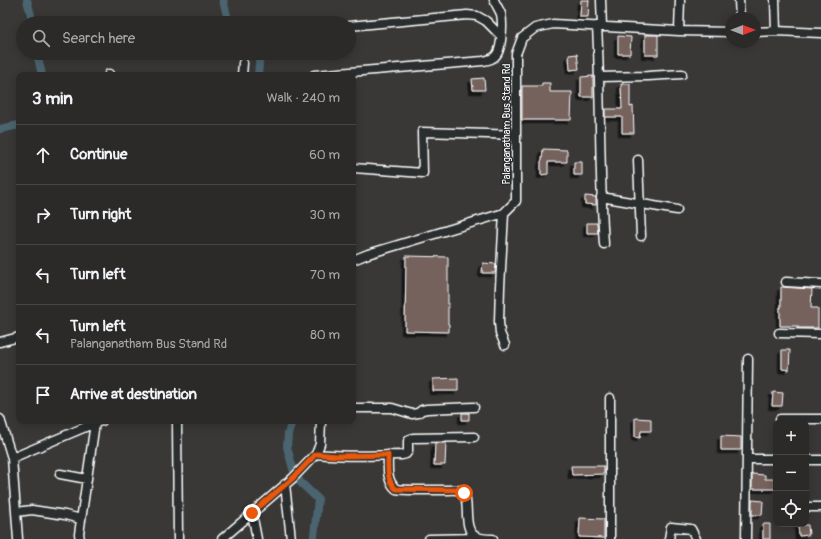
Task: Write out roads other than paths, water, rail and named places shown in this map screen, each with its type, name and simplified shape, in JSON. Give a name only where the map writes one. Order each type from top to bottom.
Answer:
[{"type":"street","points":[[350,72],[484,61],[492,59],[500,48],[501,36],[501,15],[494,0]]},
{"type":"street","points":[[601,0],[599,26],[599,77],[601,197],[604,244]]},
{"type":"street","points":[[679,32],[680,0]]},
{"type":"street","points":[[739,0],[740,12]]},
{"type":"street","points":[[775,0],[776,31]]},
{"type":"street","points":[[356,25],[467,15],[477,16],[486,21],[501,36]]},
{"type":"street","name":"Palanganatham Bus Stand Rd","points":[[504,213],[516,201],[516,54],[522,38],[535,28],[553,24],[679,32],[725,32]]},
{"type":"street","points":[[761,32],[821,33]]},
{"type":"street","points":[[242,72],[243,63]]},
{"type":"street","points":[[599,77],[682,74]]},
{"type":"street","points":[[356,168],[423,173],[422,132],[516,135]]},
{"type":"street","points":[[638,160],[641,236]]},
{"type":"street","points":[[601,197],[677,210]]},
{"type":"street","points":[[356,259],[504,213],[499,322],[500,333],[505,345]]},
{"type":"street","points":[[786,282],[821,284]]},
{"type":"street","points":[[779,333],[821,334]]},
{"type":"street","points":[[0,342],[16,338]]},
{"type":"street","points":[[746,539],[748,359]]},
{"type":"street","points":[[610,398],[610,539]]},
{"type":"street","points":[[356,408],[392,408],[415,414],[428,408],[474,407]]},
{"type":"street","points":[[0,419],[12,458],[18,539]]},
{"type":"street","points":[[809,419],[821,419]]},
{"type":"street","points":[[12,458],[92,424]]},
{"type":"street","points":[[80,539],[79,534],[97,424]]},
{"type":"street","points":[[177,424],[178,539]]},
{"type":"street","points":[[222,539],[296,475],[316,454],[320,444],[321,424]]},
{"type":"street","points":[[316,454],[337,456],[406,454],[408,451],[408,441],[413,438],[474,436]]},
{"type":"street","points":[[388,455],[388,477],[392,486],[396,489],[457,490],[464,493],[470,531],[474,536],[480,538]]},
{"type":"street","points":[[747,459],[773,459]]},
{"type":"street","points":[[809,460],[821,460]]},
{"type":"street","points":[[60,474],[87,479]]},
{"type":"street","points":[[285,484],[291,539]]},
{"type":"street","points":[[809,507],[821,508]]},
{"type":"street","points":[[16,512],[32,510],[82,519]]},
{"type":"street","points":[[252,513],[257,539]]},
{"type":"street","points":[[670,539],[671,527],[691,529],[696,539]]},
{"type":"street","points":[[429,539],[493,539]]},
{"type":"waterway","points":[[27,0],[31,16]]},
{"type":"waterway","points":[[223,0],[227,16]]},
{"type":"waterway","points":[[39,60],[41,72]]},
{"type":"waterway","points":[[258,72],[259,60]]},
{"type":"waterway","points":[[0,129],[16,126]]},
{"type":"waterway","points":[[291,424],[288,434],[287,447],[293,469],[300,482],[318,499],[314,539]]}]
